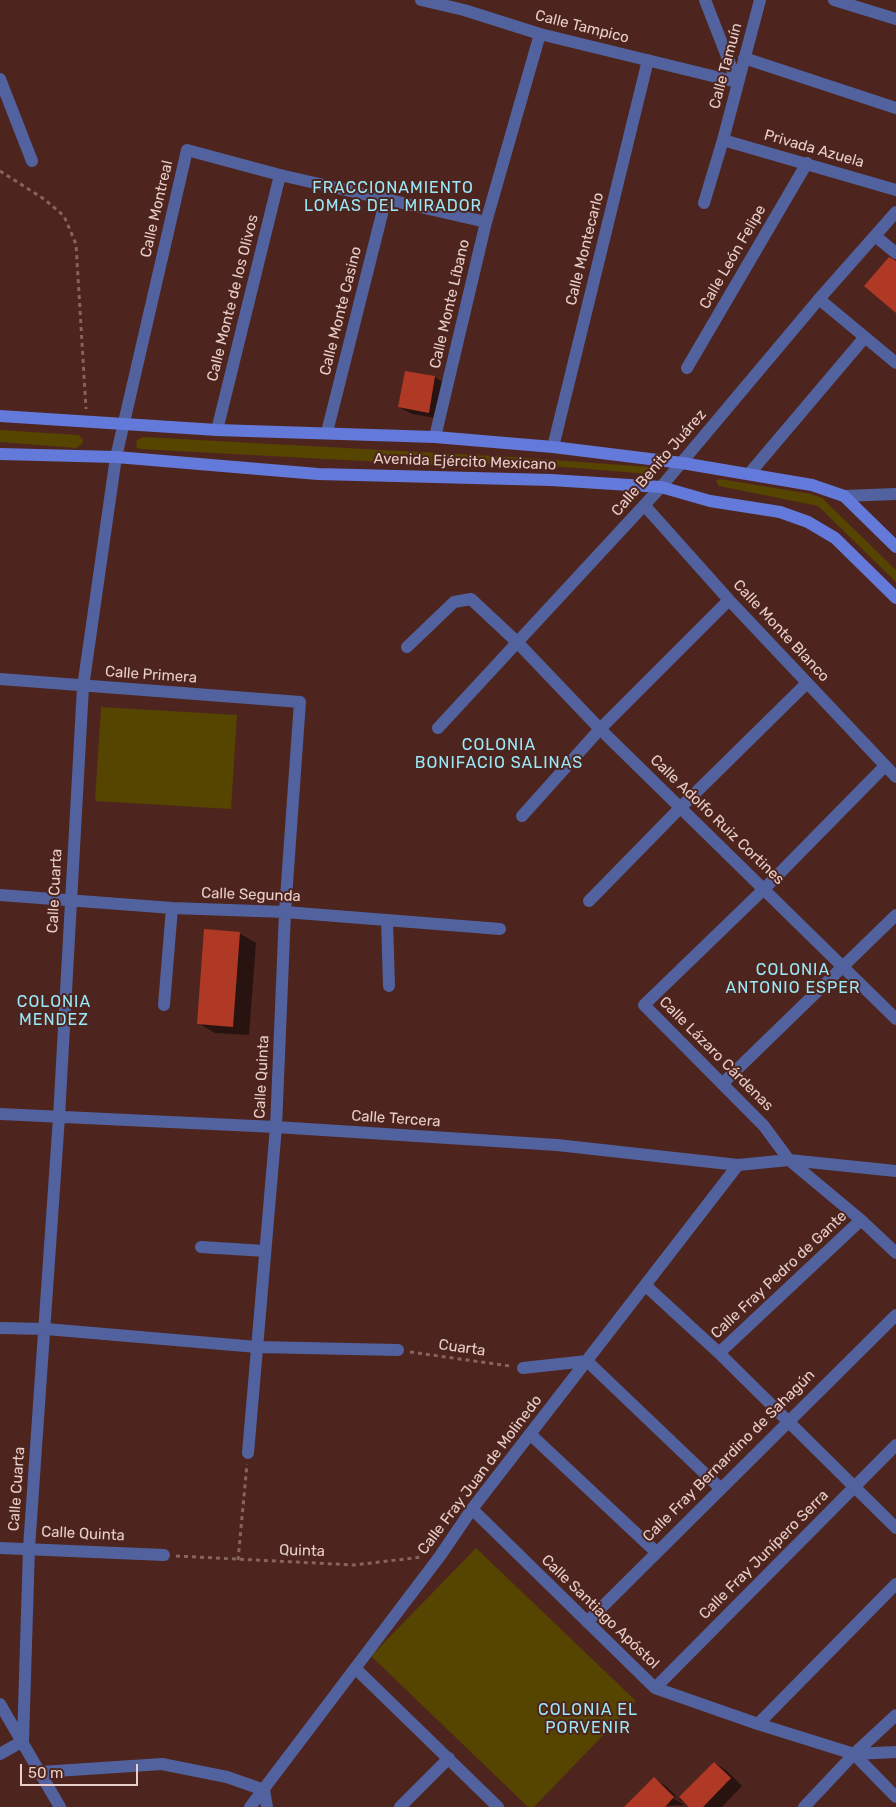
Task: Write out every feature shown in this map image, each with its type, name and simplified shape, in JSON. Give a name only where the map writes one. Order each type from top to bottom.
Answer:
[{"type":"main road","name":"Avenida Ejército Mexicano","points":[[0,416],[217,430],[327,432],[435,437],[553,447],[682,463],[812,485],[844,496],[896,547]]},
{"type":"main road","name":"Avenida Ejército Mexicano","points":[[0,454],[116,457],[318,474],[551,480],[661,487],[710,501],[780,512],[808,522],[835,538],[896,598]]},
{"type":"street","name":"Calle Tampico","points":[[421,0],[465,5],[540,34],[737,82]]},
{"type":"street","points":[[705,0],[737,82]]},
{"type":"street","name":"Calle Tamuín","points":[[704,203],[724,140],[737,82],[760,0]]},
{"type":"street","points":[[834,0],[896,19]]},
{"type":"street","name":"Calle Monte Líbano","points":[[435,437],[486,222],[540,34]]},
{"type":"street","points":[[744,58],[896,108]]},
{"type":"street","name":"Calle Montecarlo","points":[[553,447],[648,60]]},
{"type":"street","points":[[0,79],[32,161]]},
{"type":"street","name":"Privada Azuela","points":[[724,140],[896,190]]},
{"type":"street","name":"Calle Montreal","points":[[116,457],[188,150],[280,175],[486,222]]},
{"type":"street","name":"Calle León Felipe","points":[[687,368],[807,163]]},
{"type":"street","name":"Calle Monte de los Olivos","points":[[217,430],[280,175]]},
{"type":"street","name":"Calle Monte Casino","points":[[327,432],[386,198]]},
{"type":"street","name":"Calle Benito Juárez","points":[[438,728],[645,506],[819,299],[896,212]]},
{"type":"street","points":[[875,236],[896,253]]},
{"type":"street","points":[[819,299],[896,363]]},
{"type":"street","points":[[749,474],[865,338]]},
{"type":"street","name":"Calle Cuarta","points":[[22,1742],[29,1548],[46,1329],[83,687],[116,457]]},
{"type":"street","points":[[844,496],[896,494]]},
{"type":"street","name":"Calle Monte Blanco","points":[[645,506],[729,600],[896,776]]},
{"type":"street","name":"Calle Adolfo Ruiz Cortines","points":[[407,647],[444,610],[462,599],[471,599],[518,642],[600,729],[896,1019]]},
{"type":"street","points":[[522,816],[600,729],[729,600]]},
{"type":"street","name":"Calle Primera","points":[[0,679],[83,687],[300,702]]},
{"type":"street","points":[[590,901],[680,808],[807,683]]},
{"type":"street","name":"Calle Quinta","points":[[248,1454],[276,1127],[285,912],[300,702]]},
{"type":"street","points":[[764,889],[885,766]]},
{"type":"street","name":"Calle Lázaro Cárdenas","points":[[764,889],[644,1005],[764,1126],[789,1160],[861,1220],[896,1254]]},
{"type":"street","name":"Calle Segunda","points":[[0,895],[172,908],[285,912],[500,929]]},
{"type":"street","points":[[164,1005],[172,908]]},
{"type":"street","points":[[722,1084],[896,915]]},
{"type":"street","points":[[387,920],[389,986]]},
{"type":"street","name":"Calle Tercera","points":[[0,1114],[276,1127],[557,1145],[738,1165],[789,1160],[896,1171]]},
{"type":"street","name":"Calle Fray Juan de Molinedo","points":[[250,1807],[440,1556],[472,1509],[738,1165]]},
{"type":"street","name":"Calle Fray Pedro de Gante","points":[[719,1353],[861,1220]]},
{"type":"street","points":[[200,1247],[265,1251]]},
{"type":"street","points":[[645,1285],[719,1353],[896,1528]]},
{"type":"street","name":"Calle Fray Bernardino de Sahagún","points":[[587,1622],[788,1420],[896,1315]]},
{"type":"street","points":[[0,1328],[46,1329],[258,1347],[398,1350]]},
{"type":"street","points":[[523,1368],[587,1361],[720,1488]]},
{"type":"street","points":[[530,1434],[656,1552]]},
{"type":"street","name":"Calle Fray Junípero Serra","points":[[655,1688],[896,1445]]},
{"type":"street","name":"Calle Santiago Apóstol","points":[[472,1509],[655,1688],[758,1724],[854,1754],[896,1752]]},
{"type":"street","name":"Calle Quinta","points":[[0,1548],[164,1555]]},
{"type":"street","points":[[758,1724],[896,1584]]},
{"type":"street","points":[[355,1668],[498,1807]]},
{"type":"street","points":[[0,1704],[60,1807]]},
{"type":"street","points":[[804,1807],[854,1754],[896,1716]]},
{"type":"street","points":[[0,1754],[22,1742]]},
{"type":"street","points":[[854,1754],[896,1797]]},
{"type":"street","points":[[400,1807],[449,1758]]},
{"type":"street","points":[[41,1772],[162,1764],[227,1777],[264,1790],[267,1807]]},
{"type":"path","points":[[0,172],[44,199],[64,216],[76,244],[86,421]]},
{"type":"path","name":"Cuarta","points":[[398,1350],[523,1368]]},
{"type":"path","points":[[238,1560],[248,1454]]},
{"type":"path","name":"Quinta","points":[[164,1555],[354,1564],[440,1556]]},
{"type":"shaded area","points":[[0,430],[79,435],[83,440],[82,444],[76,448],[0,442]]},
{"type":"shaded area","points":[[143,437],[512,457],[650,467],[652,469],[649,474],[515,463],[437,465],[137,448],[136,441]]},
{"type":"shaded area","points":[[720,479],[811,494],[822,498],[896,570],[896,582],[818,506],[719,486],[716,481]]},
{"type":"shaded area","points":[[101,707],[237,715],[231,809],[95,801]]},
{"type":"shaded area","points":[[476,1548],[636,1701],[534,1807],[528,1807],[371,1656]]},
{"type":"building","points":[[889,257],[896,261],[896,313],[864,286]]},
{"type":"building","points":[[405,371],[435,376],[429,413],[398,407]]},
{"type":"building","points":[[204,929],[240,932],[233,1027],[197,1024]]},
{"type":"building","points":[[714,1762],[731,1778],[703,1807],[689,1807],[679,1797]]},
{"type":"building","points":[[654,1777],[674,1797],[665,1807],[624,1807]]},
{"type":"district","name":"FRACCIONAMIENTO LOMAS DEL MIRADOR","points":[[393,197]]},
{"type":"district","name":"COLONIA BONIFACIO SALINAS","points":[[499,754]]},
{"type":"district","name":"COLONIA ANTONIO ESPER","points":[[793,979]]},
{"type":"district","name":"COLONIA MENDEZ","points":[[54,1011]]},
{"type":"district","name":"COLONIA EL PORVENIR","points":[[588,1719]]}]
